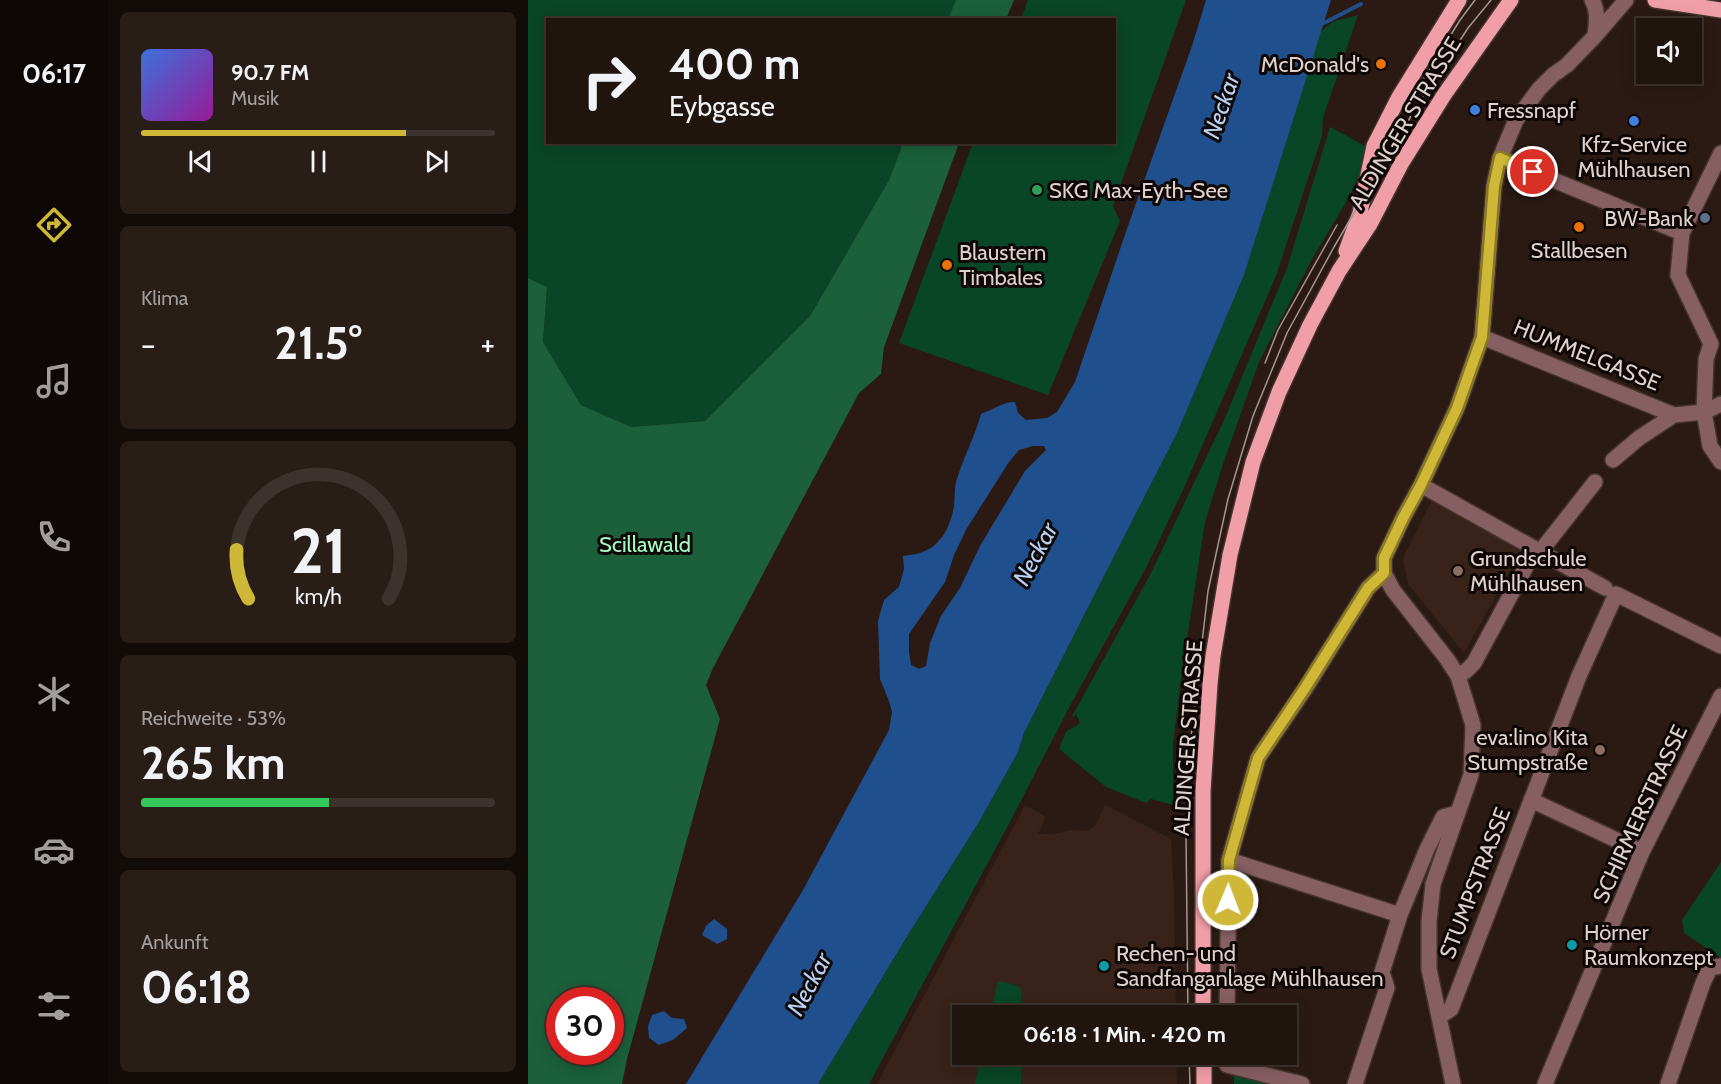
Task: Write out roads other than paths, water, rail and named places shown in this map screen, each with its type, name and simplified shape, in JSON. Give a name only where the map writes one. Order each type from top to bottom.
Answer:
[{"type":"main road","name":"ALDINGER STRASSE","points":[[1340,271],[1360,213],[1374,146],[1399,97],[1459,0]]},
{"type":"main road","name":"ALDINGER STRASSE","points":[[1203,1005],[1203,791],[1213,656],[1230,555],[1253,462],[1279,392],[1310,325],[1340,271],[1370,224],[1401,164],[1444,95],[1511,0]]},
{"type":"main road","points":[[1655,0],[1721,10]]},
{"type":"main road","points":[[1204,1065],[1204,1084]]},
{"type":"street","points":[[1592,0],[1595,4],[1597,20],[1595,36]]},
{"type":"street","points":[[1453,1084],[1429,969],[1429,921],[1433,884],[1471,776],[1473,725],[1458,676],[1393,590],[1384,573],[1384,558],[1457,408],[1482,337],[1494,186],[1500,158],[1516,120],[1539,89],[1567,65],[1626,0]]},
{"type":"street","points":[[1721,153],[1682,233],[1678,275],[1716,341],[1706,359],[1704,412],[1710,446],[1721,462]]},
{"type":"street","points":[[1500,158],[1682,233]]},
{"type":"street","name":"HUMMELGASSE","points":[[1482,337],[1674,415]]},
{"type":"street","points":[[1613,460],[1639,438],[1674,415],[1704,412],[1721,404]]},
{"type":"street","points":[[1458,676],[1474,663],[1528,563],[1540,552],[1595,482]]},
{"type":"street","points":[[1421,485],[1610,591],[1721,646]]},
{"type":"street","points":[[1227,1005],[1229,860],[1258,758],[1368,588],[1384,573]]},
{"type":"street","name":"STUMPSTRASSE","points":[[1440,1017],[1451,1009],[1580,676],[1610,591]]},
{"type":"street","name":"SCHIRMERSTRASSE","points":[[1545,1084],[1642,852],[1721,696]]},
{"type":"street","points":[[1531,800],[1642,852]]},
{"type":"street","points":[[1355,1084],[1387,987],[1382,972],[1400,915],[1443,817],[1457,813]]},
{"type":"street","points":[[1229,860],[1400,915]]},
{"type":"street","points":[[1668,1084],[1703,983],[1710,968],[1721,966]]},
{"type":"street","points":[[1243,1065],[1302,1084]]},
{"type":"water","name":"Neckar","points":[[1206,0],[1331,0],[1244,275],[1178,431],[1024,733],[1018,752],[979,822],[818,1084],[686,1084],[803,890],[889,730],[892,712],[880,679],[878,621],[884,600],[899,587],[904,569],[903,556],[931,548],[945,532],[953,513],[956,482],[981,414],[1015,402],[1018,413],[1026,420],[1047,418],[1057,412],[1075,382]],"holes":[[[1044,446],[1046,450],[1025,471],[980,546],[960,588],[941,616],[930,643],[926,666],[919,669],[911,665],[909,634],[945,582],[954,555],[967,528],[1019,450]]]},
{"type":"water","points":[[714,919],[727,929],[727,939],[717,944],[702,935],[706,926]]},
{"type":"water","points":[[664,1011],[672,1018],[684,1019],[687,1028],[673,1040],[659,1045],[649,1038],[648,1026],[652,1015]]},
{"type":"waterway","points":[[1322,24],[1361,4]]},
{"type":"tram line","points":[[1412,98],[1460,20],[1475,0]]},
{"type":"tram line","points":[[1188,1005],[1186,835],[1190,746],[1208,591],[1228,499],[1253,416],[1287,333],[1334,247],[1414,111],[1468,28],[1491,0]]},
{"type":"tram line","points":[[1265,363],[1278,330],[1337,225]]},
{"type":"tram line","points":[[1189,1065],[1190,1084]]},
{"type":"place","name":"McDonald's","points":[[1381,64]]},
{"type":"place","name":"Fressnapf","points":[[1475,110]]},
{"type":"place","name":"Kfz-Service Mühlhausen","points":[[1634,121]]},
{"type":"place","name":"SKG Max-Eyth-See","points":[[1037,190]]},
{"type":"place","name":"BW-Bank","points":[[1705,218]]},
{"type":"place","name":"Stallbesen","points":[[1579,227]]},
{"type":"place","name":"Blaustern Timbales","points":[[947,265]]},
{"type":"place","name":"Grundschule Mühlhausen","points":[[1458,571]]},
{"type":"place","name":"eva:lino Kita Stumpstraße","points":[[1600,750]]},
{"type":"place","name":"Hörner Raumkonzept","points":[[1572,945]]},
{"type":"place","name":"Rechen- und Sandfanganlage Mühlhausen","points":[[1104,966]]},
{"type":"park label","name":"Scillawald","points":[[645,544]]}]
